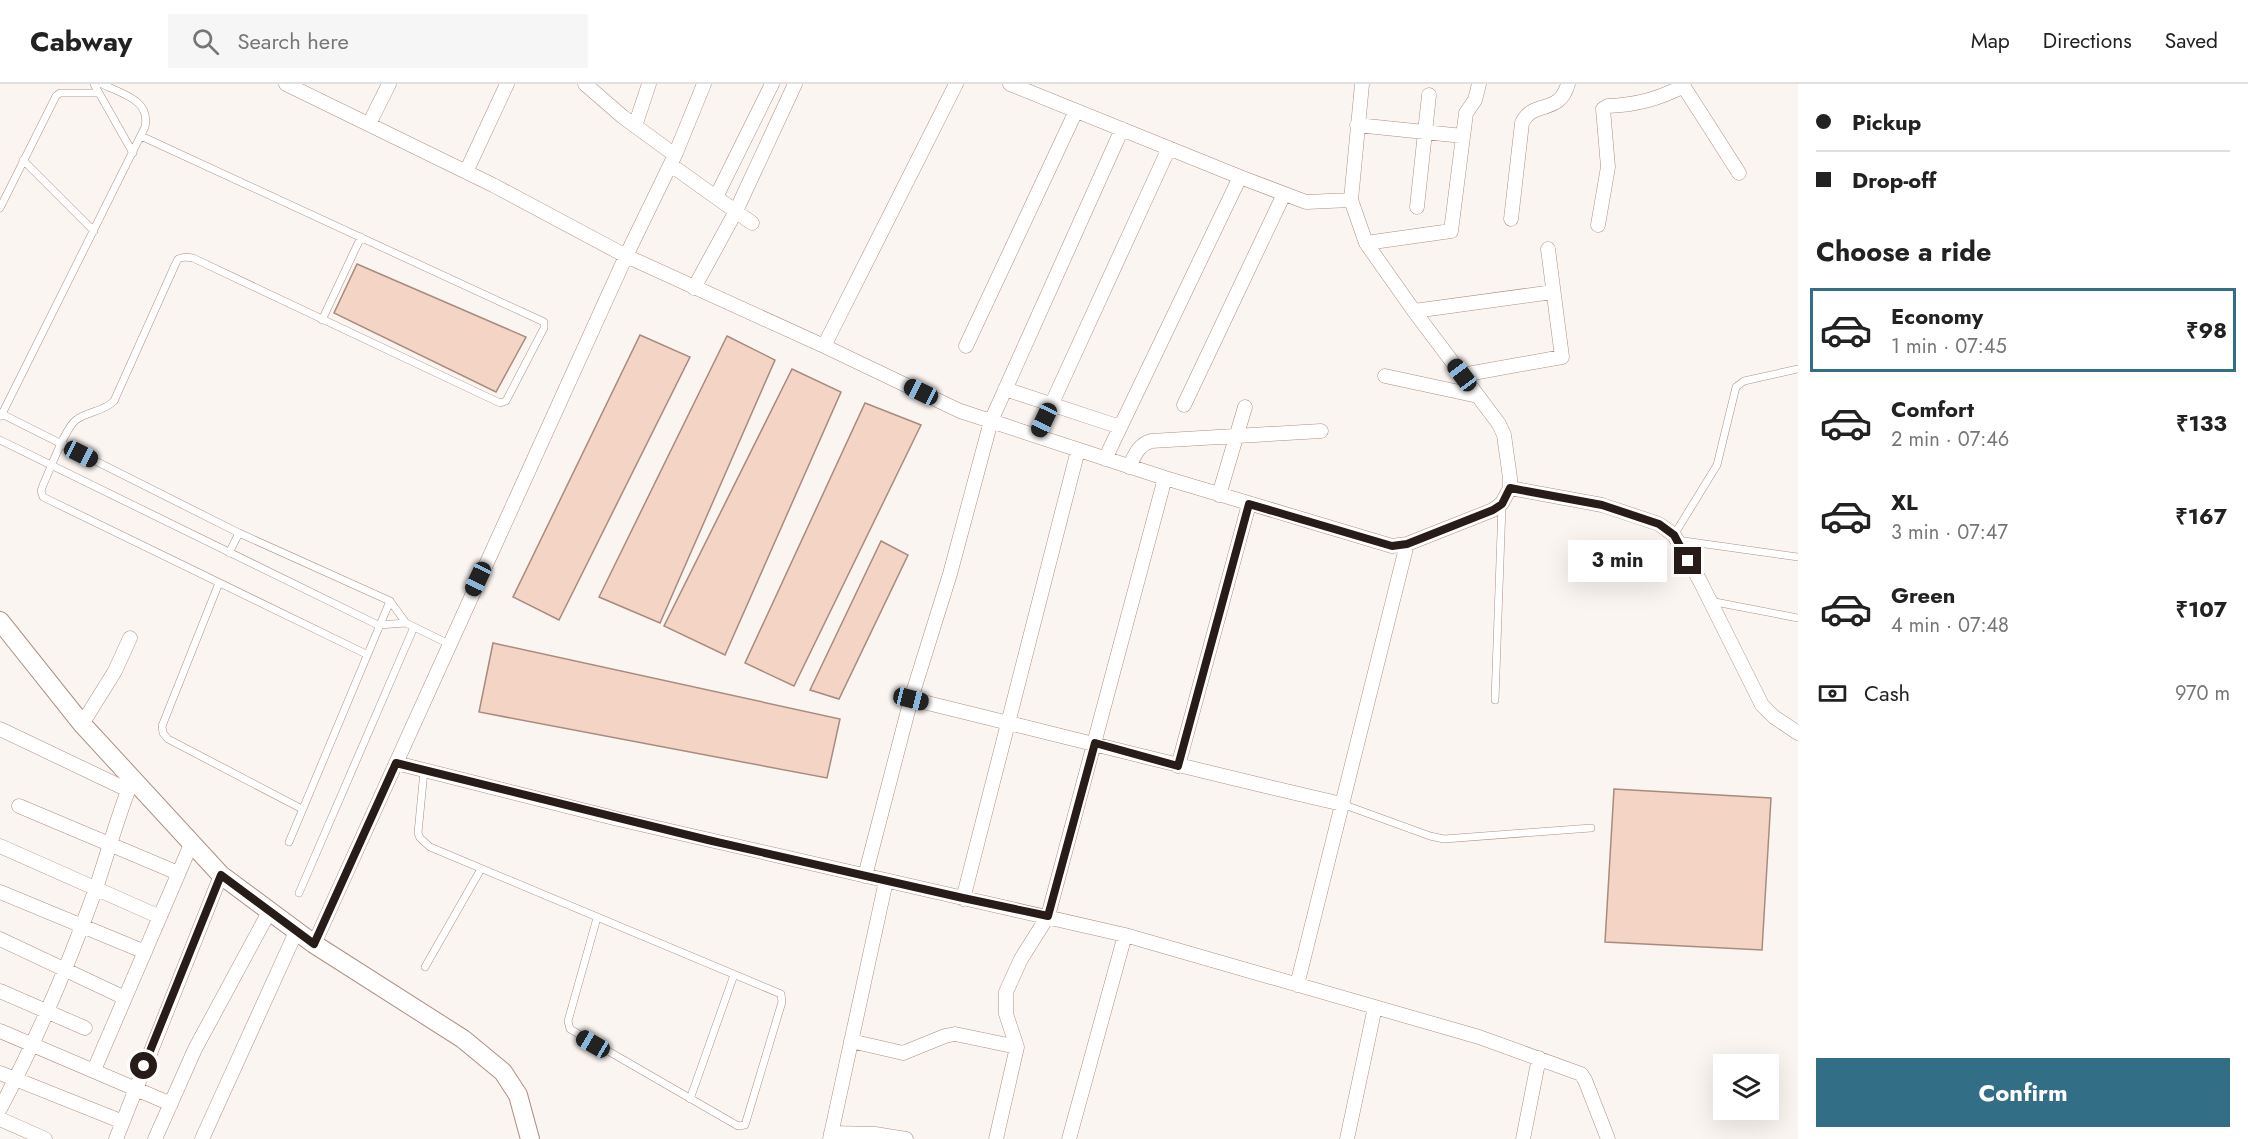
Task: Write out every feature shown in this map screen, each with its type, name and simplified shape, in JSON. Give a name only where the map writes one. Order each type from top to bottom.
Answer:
[{"type":"street","points":[[286,84],[466,172],[626,256],[960,411],[1129,467],[1392,546],[1407,544],[1493,510],[1502,504],[1510,488],[1509,466],[1504,435],[1499,424],[1366,243],[1351,200],[1362,84]]},
{"type":"street","points":[[369,124],[389,84]]},
{"type":"street","points":[[466,172],[507,84]]},
{"type":"street","points":[[585,84],[716,197],[752,223]]},
{"type":"street","points":[[635,126],[649,84]]},
{"type":"street","points":[[314,944],[626,256],[673,160],[704,84]]},
{"type":"street","points":[[716,197],[772,84]]},
{"type":"street","points":[[694,288],[736,211],[795,84]]},
{"type":"street","points":[[824,346],[956,84]]},
{"type":"street","points":[[1010,84],[1306,202],[1351,200]]},
{"type":"street","points":[[1366,243],[1451,231],[1466,113],[1475,99],[1479,84]]},
{"type":"street","points":[[1511,219],[1522,123],[1528,114],[1560,101],[1565,95],[1568,84]]},
{"type":"street","points":[[1598,225],[1608,167],[1603,109],[1608,106],[1644,102],[1661,97],[1683,85],[1739,173]]},
{"type":"street","points":[[1417,207],[1429,95]]},
{"type":"street","points":[[966,346],[1076,111]]},
{"type":"street","points":[[1357,125],[1463,136]]},
{"type":"street","points":[[865,876],[911,699],[950,574],[991,421],[1122,129]]},
{"type":"street","points":[[1037,436],[1169,148]]},
{"type":"street","points":[[1105,459],[1240,177]]},
{"type":"street","points":[[1184,405],[1284,194]]},
{"type":"street","points":[[1462,375],[1562,357],[1548,249]]},
{"type":"street","points":[[1414,311],[1553,292]]},
{"type":"street","points":[[1384,376],[1478,396]]},
{"type":"street","points":[[1005,389],[1120,427]]},
{"type":"street","points":[[1219,495],[1245,407]]},
{"type":"street","points":[[1129,467],[1139,447],[1151,441],[1321,431]]},
{"type":"street","points":[[963,898],[1078,450]]},
{"type":"street","points":[[996,1139],[1017,1047],[1006,1014],[1006,992],[1021,959],[1048,916],[1165,478]]},
{"type":"street","points":[[1510,488],[1602,505],[1659,524],[1675,538],[1710,601],[1762,705],[1774,717],[1798,733]]},
{"type":"street","points":[[1178,766],[1249,504]]},
{"type":"street","points":[[1297,985],[1407,544]]},
{"type":"street","points":[[0,621],[131,784],[192,842],[221,875],[296,932],[463,1039],[503,1072],[518,1095],[530,1139]]},
{"type":"street","points":[[82,724],[115,671],[130,638]]},
{"type":"street","points":[[911,699],[1095,743],[1178,766],[1342,804]]},
{"type":"street","points":[[0,729],[131,784]]},
{"type":"street","points":[[396,763],[886,881],[1125,935],[1479,1037],[1581,1074],[1608,1139]]},
{"type":"street","points":[[0,1109],[48,1012],[96,888],[131,784]]},
{"type":"street","points":[[19,806],[178,873]]},
{"type":"street","points":[[94,1070],[192,842]]},
{"type":"street","points":[[0,846],[160,917]]},
{"type":"street","points":[[116,1139],[221,875]]},
{"type":"street","points":[[886,881],[831,1136],[875,1134],[906,1139]]},
{"type":"street","points":[[0,892],[145,952]]},
{"type":"street","points":[[155,1139],[195,1049],[269,912]]},
{"type":"street","points":[[202,1139],[296,932]]},
{"type":"street","points":[[1069,1139],[1125,935]]},
{"type":"street","points":[[0,939],[125,998]]},
{"type":"street","points":[[0,991],[85,1028]]},
{"type":"street","points":[[1347,1139],[1375,1007]]},
{"type":"street","points":[[0,1031],[171,1104]]},
{"type":"street","points":[[851,1041],[903,1053],[955,1034],[1017,1047]]},
{"type":"street","points":[[1523,1139],[1539,1058]]},
{"type":"street","points":[[0,1073],[123,1122]]},
{"type":"street","points":[[0,1119],[45,1139]]},
{"type":"lane","points":[[94,84],[133,153]]},
{"type":"lane","points":[[102,84],[136,101],[143,107],[146,121],[133,153],[1,415],[239,533],[390,601],[406,623],[449,644]]},
{"type":"lane","points":[[0,208],[56,96],[60,93],[99,93]]},
{"type":"lane","points":[[141,136],[544,322],[544,328],[506,401],[500,403],[193,258],[185,257],[178,259],[114,401],[109,406],[74,421],[69,426],[41,491],[43,497],[366,654]]},
{"type":"lane","points":[[23,160],[94,231]]},
{"type":"lane","points":[[322,320],[361,237]]},
{"type":"lane","points":[[1798,369],[1744,381],[1736,387],[1717,465],[1675,538],[1798,557]]},
{"type":"lane","points":[[0,440],[378,625],[406,623]]},
{"type":"lane","points":[[1495,700],[1502,504]]},
{"type":"lane","points":[[229,553],[239,533]]},
{"type":"lane","points":[[219,583],[162,726],[163,733],[168,739],[302,809]]},
{"type":"lane","points":[[289,842],[390,601]]},
{"type":"lane","points":[[1710,601],[1796,617],[1798,609]]},
{"type":"lane","points":[[299,893],[414,627]]},
{"type":"lane","points":[[424,771],[417,826],[420,838],[430,847],[778,992],[783,997],[745,1125],[738,1126],[570,1029],[568,1021],[597,918]]},
{"type":"lane","points":[[1342,804],[1444,839],[1591,828]]},
{"type":"lane","points":[[425,967],[481,869]]},
{"type":"lane","points":[[690,1099],[734,975]]},
{"type":"building","points":[[357,264],[526,337],[496,392],[334,313]]},
{"type":"building","points":[[640,335],[690,357],[559,620],[513,597]]},
{"type":"building","points":[[727,336],[775,360],[660,623],[599,597]]},
{"type":"building","points":[[792,369],[841,392],[725,655],[664,626]]},
{"type":"building","points":[[865,403],[921,425],[794,686],[745,663]]},
{"type":"building","points":[[881,541],[908,555],[839,699],[810,690]]},
{"type":"building","points":[[493,643],[840,719],[827,778],[479,712]]},
{"type":"building","points":[[1614,789],[1771,798],[1762,950],[1605,942]]},
{"type":"route","points":[[144,1066],[221,875],[314,944],[396,763],[618,819],[1048,916],[1095,743],[1178,766],[1249,504],[1392,546],[1407,544],[1493,510],[1502,504],[1510,488],[1602,505],[1659,524],[1674,535],[1688,561]]}]
